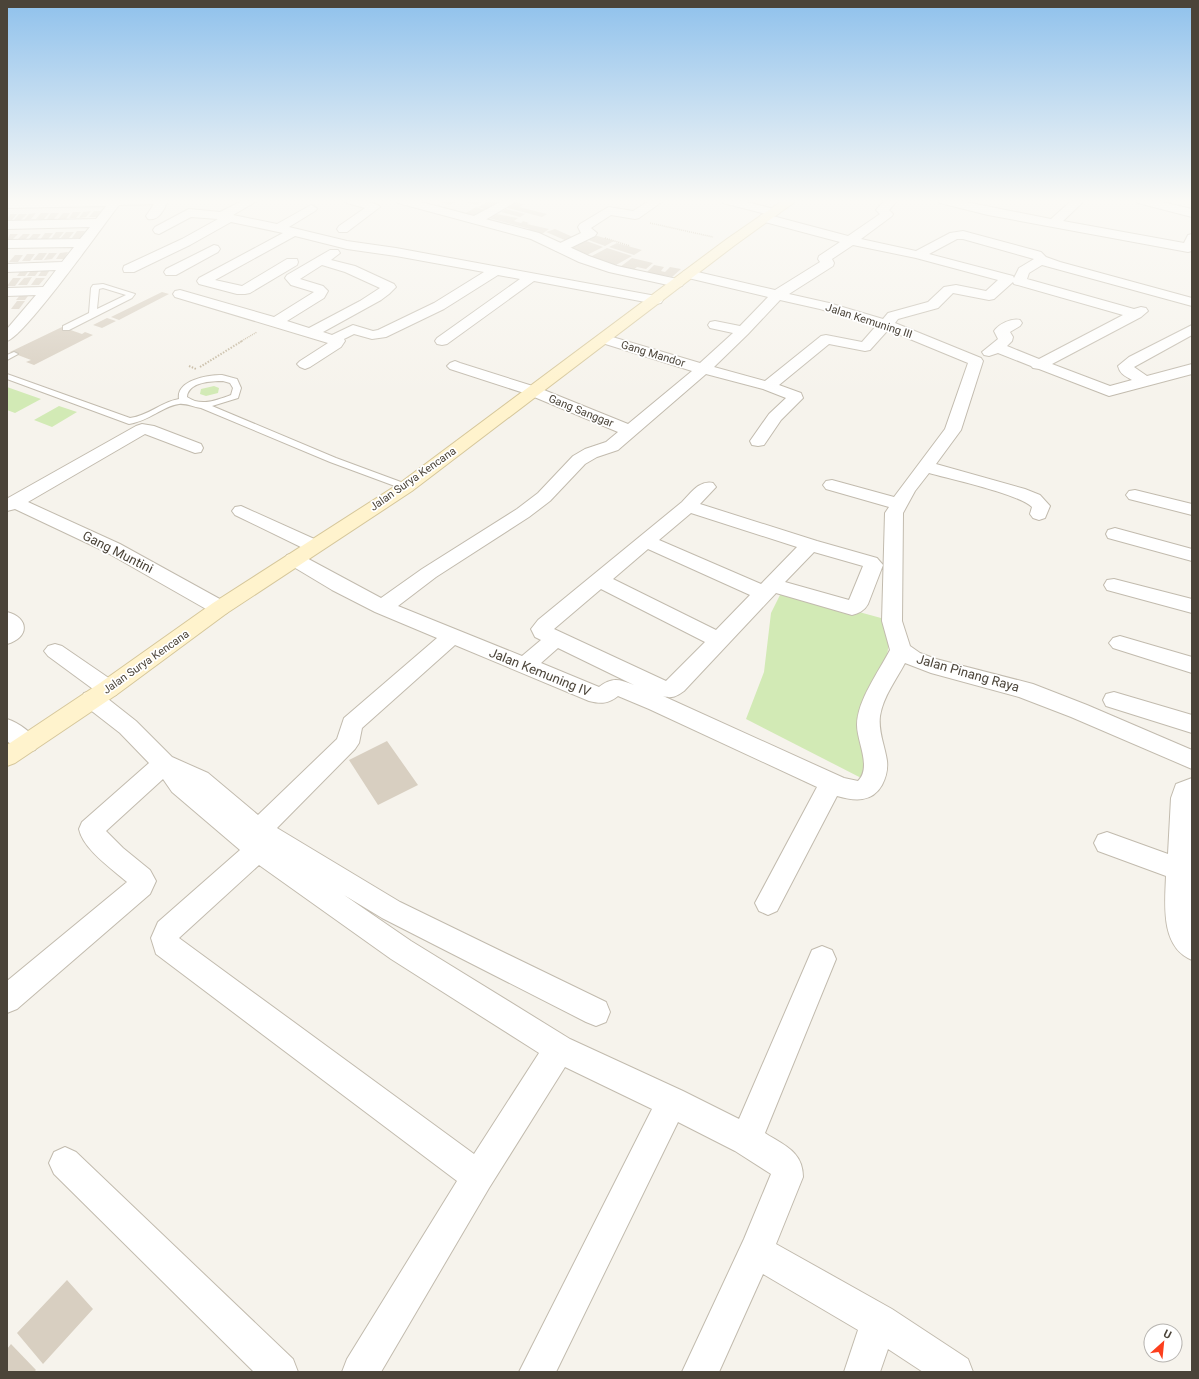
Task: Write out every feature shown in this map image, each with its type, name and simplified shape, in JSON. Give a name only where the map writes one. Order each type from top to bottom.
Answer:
[{"type":"main road","name":"Jalan Surya Kencana","points":[[7,757],[100,694],[220,608],[406,487],[701,265]]},
{"type":"street","points":[[129,270],[138,265]]},
{"type":"street","points":[[171,272],[183,265]]},
{"type":"street","points":[[234,265],[204,282],[244,291],[293,265]]},
{"type":"street","points":[[312,265],[292,278],[296,282],[325,282],[350,269]]},
{"type":"street","points":[[310,333],[371,300],[389,287],[350,269],[338,265]]},
{"type":"street","points":[[466,265],[656,300]]},
{"type":"street","name":"Jalan Kemuning III","points":[[603,265],[614,269],[777,295],[885,324],[976,361]]},
{"type":"street","points":[[382,607],[429,573],[523,513],[544,497],[579,460],[591,453],[605,450],[612,446],[702,369],[743,331],[777,295],[824,265]]},
{"type":"street","points":[[768,386],[826,339],[865,347],[885,324],[898,314],[933,305],[948,290],[952,289],[989,296],[1008,280],[1005,277],[959,265]]},
{"type":"street","points":[[1003,265],[1024,271]]},
{"type":"street","points":[[1033,265],[1024,271],[1019,280],[1021,282],[1136,314]]},
{"type":"street","points":[[1056,265],[1192,302]]},
{"type":"street","points":[[7,268],[65,266]]},
{"type":"street","points":[[7,337],[28,315],[65,266]]},
{"type":"street","points":[[334,339],[355,329],[372,334],[381,334],[439,306],[495,271]]},
{"type":"street","points":[[442,341],[477,318],[504,296],[530,278]]},
{"type":"street","points":[[276,322],[320,294],[325,282]]},
{"type":"street","points":[[7,292],[46,291]]},
{"type":"street","points":[[180,294],[338,341],[336,344],[305,364]]},
{"type":"street","points":[[1038,365],[1170,295]]},
{"type":"street","points":[[7,315],[28,315]]},
{"type":"street","points":[[976,361],[996,348],[1006,339],[1001,331],[1015,323]]},
{"type":"street","points":[[715,324],[743,331]]},
{"type":"street","points":[[1146,382],[1127,371],[1126,366],[1134,360],[1192,329]]},
{"type":"street","name":"Gang Mandor","points":[[604,339],[702,369],[768,386],[795,397],[775,417],[758,441]]},
{"type":"street","points":[[996,348],[1106,391],[1112,391],[1146,382],[1192,368]]},
{"type":"street","name":"Jalan Pinang Raya","points":[[976,361],[953,430],[906,490],[894,513],[892,621],[901,650],[912,658],[931,665],[1025,690],[1079,711],[1192,760]]},
{"type":"street","name":"Gang Sanggar","points":[[455,366],[533,391],[630,431]]},
{"type":"street","points":[[10,504],[76,468],[142,429],[148,429],[195,448]]},
{"type":"street","points":[[925,466],[1019,493],[1034,499],[1041,506],[1040,514]]},
{"type":"street","points":[[832,485],[899,504]]},
{"type":"street","points":[[707,487],[688,506],[542,628],[542,632],[666,690],[669,690],[676,685],[810,545]]},
{"type":"street","points":[[1135,495],[1192,510]]},
{"type":"street","name":"Gang Muntini","points":[[10,504],[113,548],[220,608]]},
{"type":"street","points":[[645,541],[767,589],[849,608],[857,605],[871,575],[873,564],[858,558],[810,545],[688,506]]},
{"type":"street","points":[[241,511],[314,546]]},
{"type":"street","points":[[1115,534],[1192,555]]},
{"type":"street","name":"Jalan Kemuning IV","points":[[294,559],[339,585],[382,607],[597,695],[603,696],[614,687],[620,688],[657,703],[847,790],[861,791],[869,787],[875,777],[875,764],[868,718],[872,707],[901,650]]},
{"type":"street","points":[[599,580],[718,640]]},
{"type":"street","points":[[1114,585],[1192,606]]},
{"type":"street","points":[[7,619],[14,624],[14,629],[13,632],[7,637]]},
{"type":"street","points":[[452,636],[352,724],[346,742],[259,840],[164,935],[164,940],[166,946],[478,1177]]},
{"type":"street","points":[[525,665],[555,639]]},
{"type":"street","points":[[1120,643],[1192,665]]},
{"type":"street","points":[[55,651],[100,694],[128,727],[164,764],[181,785],[259,840],[401,950],[559,1049],[672,1102],[746,1140],[784,1164],[787,1170],[787,1177],[756,1251],[700,1372]]},
{"type":"street","points":[[1114,700],[1192,724]]},
{"type":"street","points":[[7,728],[27,744]]},
{"type":"street","points":[[7,999],[141,886],[143,881],[141,878],[114,856],[92,833],[92,830],[164,764]]},
{"type":"street","points":[[768,903],[831,783]]},
{"type":"street","points":[[1192,788],[1185,791],[1183,798],[1181,870],[1178,906],[1183,938],[1192,947]]},
{"type":"street","points":[[259,840],[391,910],[596,1012]]},
{"type":"street","points":[[1107,844],[1181,870]]},
{"type":"street","points":[[746,1140],[822,959]]},
{"type":"street","points":[[360,1372],[478,1177],[559,1049]]},
{"type":"street","points":[[537,1372],[672,1102]]},
{"type":"street","points":[[65,1163],[280,1372]]},
{"type":"street","points":[[756,1251],[879,1322],[955,1372]]},
{"type":"street","points":[[862,1372],[879,1322]]},
{"type":"lane","points":[[66,328],[129,296],[131,294],[103,286],[96,287],[93,314]]},
{"type":"lane","points":[[7,376],[129,421],[137,420],[172,402],[186,401],[202,405],[333,460],[406,487]]},
{"type":"lane","points":[[186,401],[183,398],[183,394],[188,386],[200,380],[215,378],[234,381],[238,388],[232,401],[231,412],[234,416],[244,422]]},
{"type":"lane","points":[[202,405],[221,402],[235,396]]},
{"type":"path","points":[[196,369],[260,330]]},
{"type":"green space","points":[[214,386],[219,388],[218,393],[206,396],[200,394],[201,389]]},
{"type":"green space","points":[[7,387],[41,399],[15,413],[7,410]]},
{"type":"green space","points":[[59,406],[77,412],[52,427],[34,420]]},
{"type":"green space","points":[[782,591],[892,621],[869,782],[746,719],[764,672],[771,613]]},
{"type":"building","points":[[622,265],[650,265],[646,269],[637,267],[633,270],[620,267]]},
{"type":"building","points":[[654,265],[664,267],[661,271],[665,272],[670,267],[681,269],[672,277],[662,275],[659,277],[646,273]]},
{"type":"building","points":[[41,268],[35,276],[27,276],[32,269]]},
{"type":"building","points":[[51,268],[46,276],[38,276],[43,269]]},
{"type":"building","points":[[22,269],[30,269],[25,276],[17,276]]},
{"type":"building","points":[[32,277],[27,285],[18,285],[24,278]]},
{"type":"building","points":[[13,278],[21,278],[15,286],[7,286]]},
{"type":"building","points":[[36,278],[45,278],[39,285],[31,285]]},
{"type":"building","points":[[31,292],[25,300],[16,300],[22,293]]},
{"type":"building","points":[[162,292],[169,294],[119,320],[111,317]]},
{"type":"building","points":[[17,301],[25,301],[19,309],[11,309]]},
{"type":"building","points":[[107,318],[116,321],[102,328],[93,325]]},
{"type":"building","points":[[62,327],[82,334],[85,332],[93,335],[34,365],[26,362],[31,360],[10,352]]},
{"type":"building","points":[[387,741],[418,785],[378,805],[349,760]]},
{"type":"building","points":[[67,1280],[93,1309],[43,1364],[17,1333]]},
{"type":"building","points":[[11,1344],[36,1370],[34,1372],[7,1372],[7,1349]]}]
